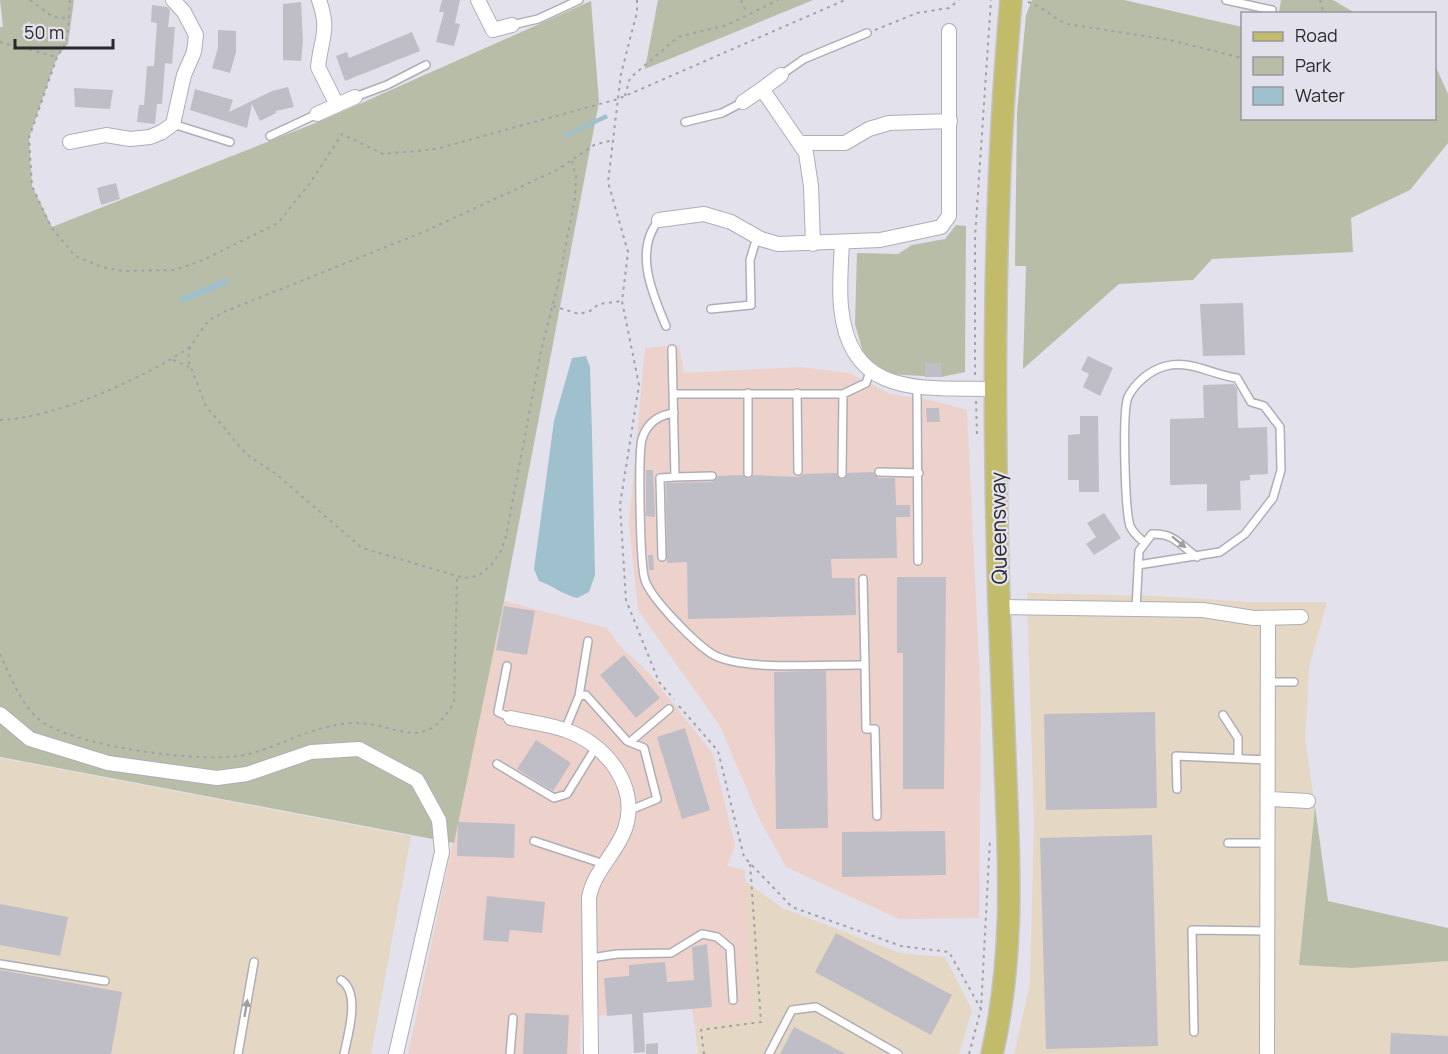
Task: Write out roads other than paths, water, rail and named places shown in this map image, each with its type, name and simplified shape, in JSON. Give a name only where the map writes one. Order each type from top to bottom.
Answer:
[{"type":"main road","name":"Queensway","points":[[992,1054],[1006,966],[1011,888],[999,607],[995,388],[996,230],[1011,0]]},
{"type":"street","points":[[70,142],[106,135],[130,138],[150,136],[162,132],[173,124],[184,75],[194,52],[196,35],[184,12],[173,0]]},
{"type":"street","points":[[319,0],[325,16],[326,33],[318,67],[337,105]]},
{"type":"street","points":[[478,0],[493,30],[512,25]]},
{"type":"street","points":[[659,220],[704,214],[731,222],[769,243],[813,244],[891,239],[941,227],[949,216],[949,31]]},
{"type":"street","points":[[743,102],[781,75]]},
{"type":"street","points":[[762,89],[801,143],[810,170],[813,244]]},
{"type":"street","points":[[317,114],[356,97]]},
{"type":"street","points":[[801,143],[844,143],[869,129],[889,123],[950,122]]},
{"type":"street","points":[[842,242],[840,305],[844,328],[849,346],[870,372],[895,383],[918,386],[995,388]]},
{"type":"street","points":[[999,607],[1203,610],[1268,618],[1301,617]]},
{"type":"street","points":[[1268,618],[1268,1054]]},
{"type":"street","points":[[0,714],[30,739],[108,762],[217,778],[247,774],[311,752],[359,749],[417,780],[438,820],[442,852],[396,1054]]},
{"type":"street","points":[[511,718],[565,730],[597,747],[619,774],[626,787],[628,811],[625,830],[590,889],[591,1054]]},
{"type":"street","points":[[1269,799],[1308,801]]},
{"type":"lane","points":[[512,25],[538,19],[579,0]]},
{"type":"lane","points":[[1226,0],[1272,10]]},
{"type":"lane","points":[[781,75],[804,59],[867,33]]},
{"type":"lane","points":[[356,97],[387,86],[426,65]]},
{"type":"lane","points":[[685,122],[722,113],[743,102]]},
{"type":"lane","points":[[270,136],[317,114]]},
{"type":"lane","points":[[173,124],[230,142]]},
{"type":"lane","points":[[659,220],[651,238],[646,272],[666,326]]},
{"type":"lane","points":[[711,309],[751,305],[750,260],[758,237]]},
{"type":"lane","points":[[672,349],[675,477]]},
{"type":"lane","points":[[1138,565],[1220,552],[1245,534],[1273,498],[1281,470],[1280,427],[1264,406],[1251,402],[1237,378],[1222,376],[1203,367],[1191,365],[1165,366],[1135,384],[1127,400],[1129,515],[1133,532],[1145,543]]},
{"type":"lane","points":[[674,394],[843,394],[866,383],[870,372]]},
{"type":"lane","points":[[918,386],[918,561]]},
{"type":"lane","points":[[748,393],[748,473]]},
{"type":"lane","points":[[797,393],[798,471]]},
{"type":"lane","points":[[842,474],[843,394]]},
{"type":"lane","points":[[674,413],[660,414],[651,422],[642,439],[639,467],[645,580],[656,596],[684,631],[713,654],[744,664],[866,664]]},
{"type":"lane","points":[[879,472],[919,473]]},
{"type":"lane","points":[[662,557],[660,478],[712,476]]},
{"type":"lane","points":[[1136,609],[1139,551],[1152,534],[1165,533],[1179,539],[1197,557]]},
{"type":"lane","points":[[863,579],[866,729],[875,729],[877,816]]},
{"type":"lane","points":[[565,730],[579,696],[588,641]]},
{"type":"lane","points":[[507,666],[498,712],[511,718]]},
{"type":"lane","points":[[1269,682],[1294,682]]},
{"type":"lane","points":[[579,696],[586,695],[630,742],[644,748],[657,799],[628,811]]},
{"type":"lane","points":[[630,742],[669,709]]},
{"type":"lane","points":[[1223,715],[1238,738],[1238,758]]},
{"type":"lane","points":[[497,764],[554,798],[561,798],[567,794],[597,747]]},
{"type":"lane","points":[[1177,789],[1176,756],[1268,760]]},
{"type":"lane","points":[[534,841],[604,864]]},
{"type":"lane","points":[[1228,843],[1268,843]]},
{"type":"lane","points":[[1194,1032],[1192,930],[1268,931]]},
{"type":"lane","points":[[591,958],[671,953],[698,935],[717,937],[730,948],[733,1000]]},
{"type":"lane","points":[[238,1054],[254,962]]},
{"type":"lane","points":[[0,964],[105,981]]},
{"type":"lane","points":[[341,980],[349,985],[352,995],[344,1054]]},
{"type":"lane","points":[[769,1054],[792,1010],[816,1007],[898,1054]]},
{"type":"lane","points":[[510,1054],[513,1018]]},
{"type":"water","points":[[606,114],[608,118],[565,138],[563,135]]},
{"type":"water","points":[[226,278],[228,284],[181,303],[179,298]]},
{"type":"water","points":[[586,356],[590,367],[595,575],[589,592],[577,598],[539,581],[534,569],[554,421],[572,358]]}]
